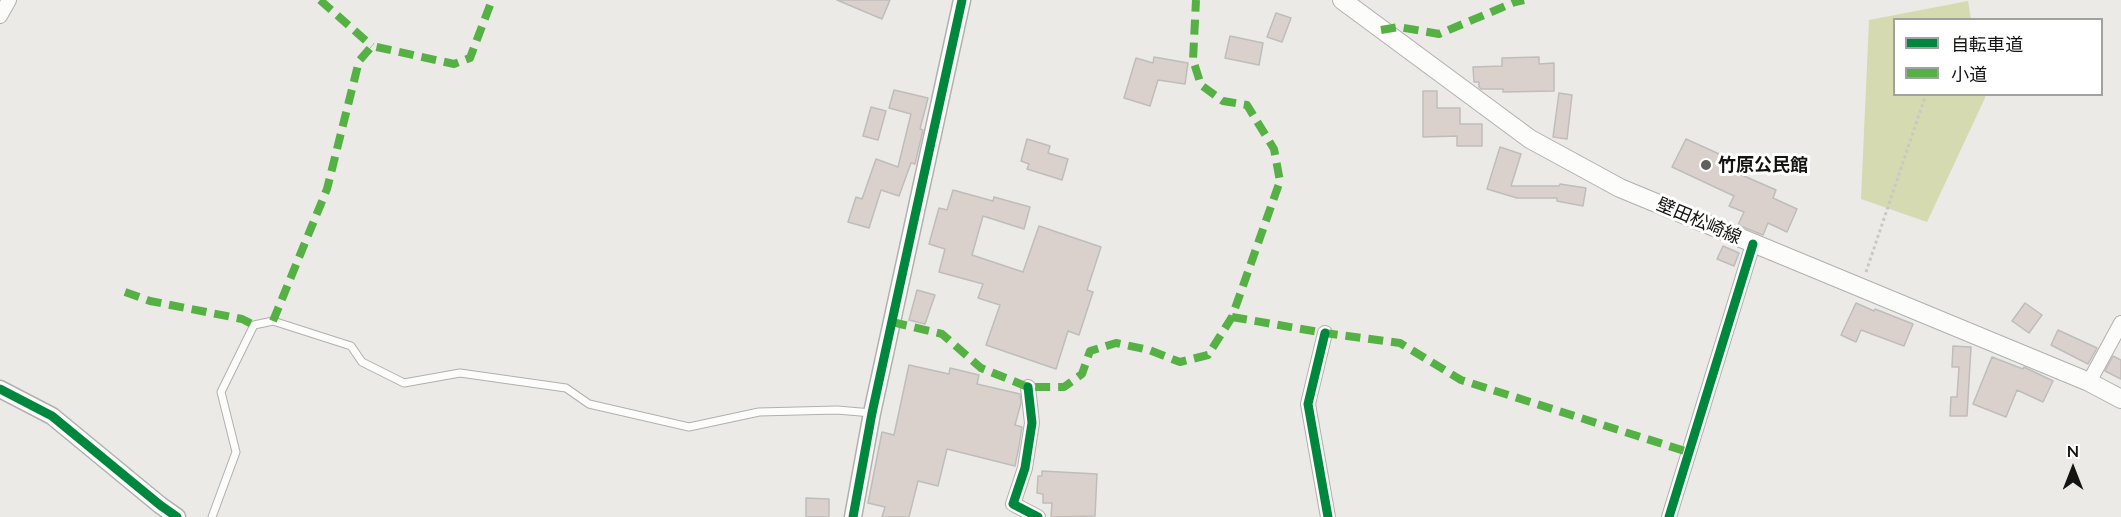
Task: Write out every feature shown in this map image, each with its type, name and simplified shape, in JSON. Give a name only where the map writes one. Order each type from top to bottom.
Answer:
[{"type":"main road","name":"壁田松崎線","points":[[1341,0],[1530,139],[1620,188],[2089,382],[2121,399]]},
{"type":"street","points":[[0,16],[9,0]]},
{"type":"street","points":[[852,517],[872,413],[962,0]]},
{"type":"street","points":[[1669,517],[1753,244]]},
{"type":"street","points":[[2089,382],[2121,323]]},
{"type":"street","points":[[1325,333],[1308,404],[1328,517]]},
{"type":"street","points":[[1028,387],[1032,423],[1025,468],[1013,504],[1038,517]]},
{"type":"street","points":[[0,389],[52,416],[177,517]]},
{"type":"lane","points":[[213,517],[236,452],[221,392],[254,325],[273,321],[351,346],[362,362],[404,383],[460,373],[566,388],[588,404],[689,427],[759,412],[837,410],[872,413]]},
{"type":"path","points":[[1860,288],[1925,96]]},
{"type":"green space","points":[[1968,1],[1971,18],[1893,18],[1893,96],[1985,96],[1927,222],[1861,199],[1869,20]]},
{"type":"building","points":[[837,0],[890,0],[882,19]]},
{"type":"building","points":[[1276,13],[1291,18],[1282,42],[1267,37]]},
{"type":"building","points":[[1230,36],[1263,43],[1259,65],[1225,58]]},
{"type":"building","points":[[1154,57],[1188,63],[1185,84],[1158,80],[1150,106],[1124,98],[1136,58],[1153,63]]},
{"type":"building","points":[[1539,57],[1539,64],[1554,63],[1554,91],[1503,92],[1503,89],[1481,89],[1479,82],[1474,82],[1473,67],[1502,66],[1502,58]]},
{"type":"building","points":[[894,90],[928,98],[920,129],[923,130],[915,164],[911,163],[899,196],[881,190],[869,228],[848,222],[856,197],[862,199],[876,159],[898,167],[911,114],[889,108]]},
{"type":"building","points":[[1423,91],[1437,91],[1437,108],[1460,108],[1460,124],[1482,124],[1482,146],[1457,146],[1457,136],[1423,137]]},
{"type":"building","points":[[1559,93],[1572,95],[1567,139],[1553,137]]},
{"type":"building","points":[[871,107],[886,111],[878,140],[863,136]]},
{"type":"building","points":[[1027,139],[1050,146],[1048,153],[1068,159],[1062,180],[1027,169],[1029,164],[1021,161]]},
{"type":"building","points":[[1686,139],[1739,163],[1735,172],[1776,190],[1773,198],[1797,209],[1787,232],[1768,223],[1763,235],[1738,225],[1744,212],[1729,206],[1734,196],[1672,167]]},
{"type":"building","points":[[1500,147],[1521,154],[1511,186],[1559,186],[1560,184],[1586,188],[1583,206],[1557,201],[1557,198],[1517,198],[1487,189]]},
{"type":"building","points":[[953,190],[993,201],[994,197],[1030,207],[1024,229],[983,216],[972,255],[1023,272],[1039,226],[1101,247],[1087,290],[1093,292],[1079,335],[1068,331],[1056,369],[986,345],[1000,305],[978,298],[983,284],[939,272],[945,249],[929,244],[939,208],[947,210]]},
{"type":"building","points":[[1723,246],[1739,253],[1734,266],[1717,259]]},
{"type":"building","points":[[917,290],[935,295],[925,324],[909,320]]},
{"type":"building","points":[[1856,303],[1913,324],[1904,346],[1861,330],[1856,342],[1841,335]]},
{"type":"building","points":[[2025,303],[2042,315],[2029,333],[2012,321]]},
{"type":"building","points":[[2058,330],[2097,348],[2088,364],[2051,345]]},
{"type":"building","points":[[1953,346],[1971,347],[1967,416],[1950,416],[1951,397],[1957,397],[1959,367],[1952,367]]},
{"type":"building","points":[[2113,356],[2121,360],[2121,379],[2105,371]]},
{"type":"building","points":[[1992,357],[2023,369],[2024,367],[2053,381],[2043,402],[2017,390],[2006,417],[1973,404]]},
{"type":"building","points":[[909,365],[949,374],[950,368],[979,375],[977,384],[1020,394],[1021,403],[1015,425],[1022,427],[1019,446],[1015,466],[947,449],[938,486],[918,481],[909,517],[882,517],[885,507],[868,503],[882,432],[894,435]]},
{"type":"building","points":[[1042,471],[1097,474],[1095,516],[1051,517],[1052,503],[1043,503],[1043,494],[1037,493],[1038,476],[1042,476]]},
{"type":"building","points":[[806,498],[829,499],[829,517],[806,517]]},
{"type":"marked path","points":[[320,0],[372,46]]},
{"type":"marked path","points":[[273,321],[327,189],[359,61],[372,46],[454,64],[470,58],[492,0]]},
{"type":"marked path","points":[[892,322],[942,334],[981,368],[1028,387],[1064,387],[1082,374],[1090,351],[1116,343],[1149,350],[1180,362],[1208,355],[1232,317],[1280,181],[1274,149],[1247,105],[1223,101],[1201,85],[1193,60],[1196,0]]},
{"type":"marked path","points":[[1381,30],[1399,27],[1439,34],[1524,0]]},
{"type":"marked path","points":[[125,292],[150,301],[242,319],[254,325]]},
{"type":"marked path","points":[[1232,317],[1400,343],[1461,380],[1688,452]]},
{"type":"cycle path","points":[[853,517],[872,413],[962,0]]},
{"type":"cycle path","points":[[1669,517],[1753,244]]},
{"type":"cycle path","points":[[1325,333],[1308,404],[1328,517]]},
{"type":"cycle path","points":[[1028,387],[1032,423],[1025,468],[1013,504],[1038,517]]},
{"type":"cycle path","points":[[0,389],[52,416],[177,517]]},
{"type":"place","name":"竹原公民館","points":[[1706,165]]}]
